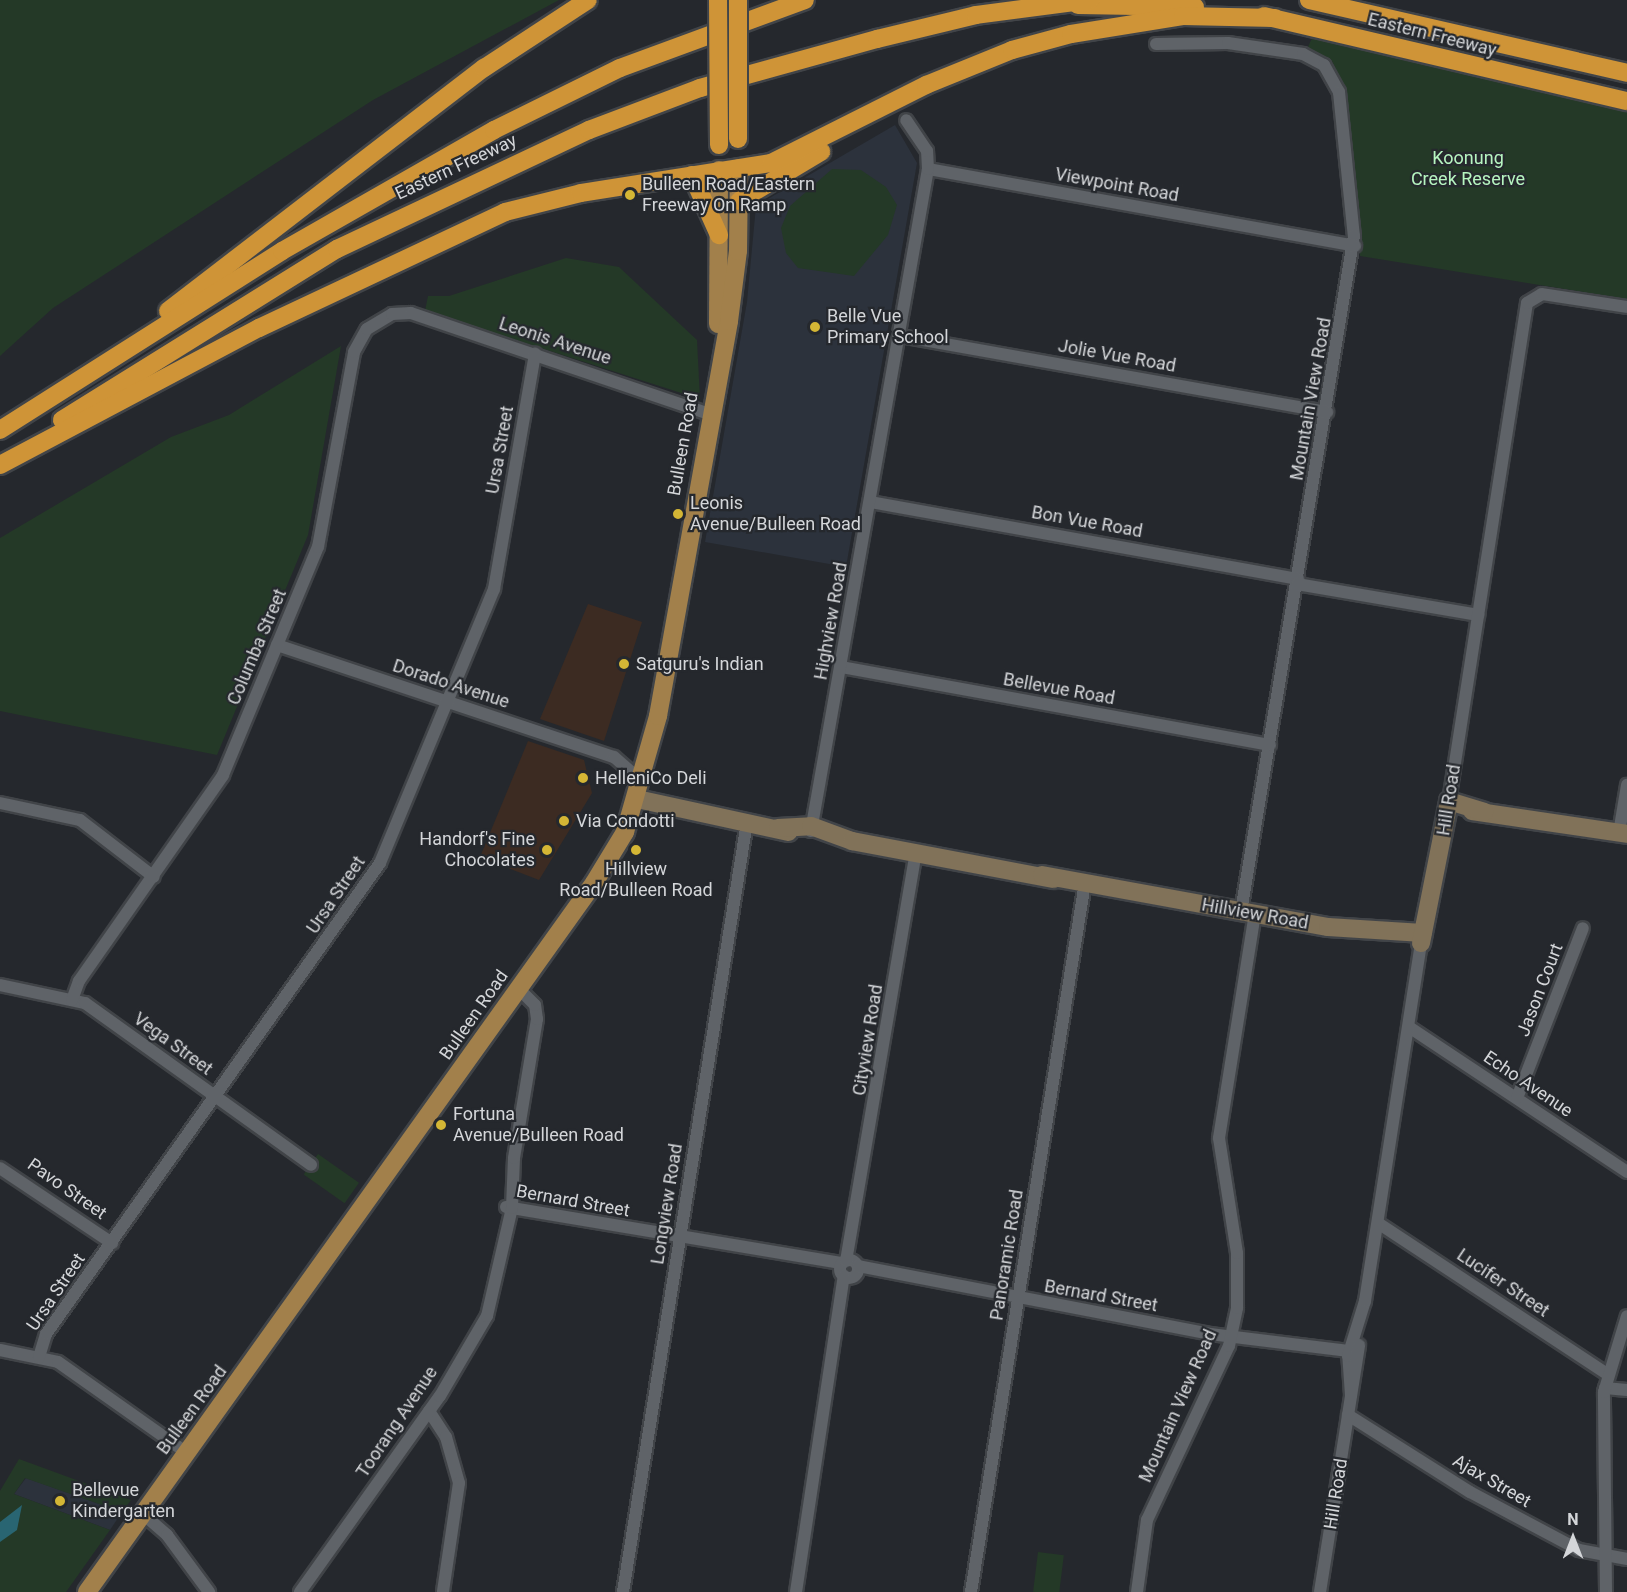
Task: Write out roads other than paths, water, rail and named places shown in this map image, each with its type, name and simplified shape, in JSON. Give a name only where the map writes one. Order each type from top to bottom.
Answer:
[{"type":"highway","points":[[128,346],[187,295],[484,68],[588,0]]},
{"type":"highway","name":"Bulleen Road","points":[[718,0],[719,170]]},
{"type":"highway","name":"Bulleen Road","points":[[738,0],[739,168]]},
{"type":"highway","name":"Eastern Freeway","points":[[0,430],[128,346],[383,191],[494,130],[620,69],[805,0]]},
{"type":"highway","name":"Eastern Freeway","points":[[0,460],[337,249],[504,166],[700,88],[976,15],[1090,0]]},
{"type":"highway","name":"Eastern Freeway","points":[[1309,0],[1627,73]]},
{"type":"highway","name":"Eastern Freeway","points":[[976,15],[1133,3],[1275,18],[1627,101]]},
{"type":"highway","points":[[0,465],[259,328],[496,216],[581,193],[739,168],[786,158],[926,85],[1012,50],[1071,34],[1183,16],[1275,18]]},
{"type":"highway","points":[[740,201],[926,85]]},
{"type":"highway","points":[[692,175],[720,235]]},
{"type":"main road","name":"Bulleen Road","points":[[87,1592],[607,864],[638,799],[651,751],[735,273],[740,201],[739,168]]},
{"type":"main road","name":"Bulleen Road","points":[[715,383],[720,235],[719,170]]},
{"type":"street","name":"Mountain View Road","points":[[1137,1592],[1151,1509],[1231,1337],[1238,1299],[1237,1253],[1219,1138],[1270,745],[1355,246],[1339,92],[1324,64],[1303,54],[1228,43],[1156,44]]},
{"type":"street","points":[[906,120],[927,151],[928,169]]},
{"type":"street","name":"Viewpoint Road","points":[[928,169],[1355,246]]},
{"type":"street","name":"Highview Road","points":[[814,829],[928,169]]},
{"type":"street","name":"Hill Road","points":[[1320,1592],[1351,1395],[1351,1352],[1365,1301],[1422,938],[1448,806],[1530,298],[1542,294],[1627,307]]},
{"type":"street","name":"Columba Street","points":[[72,999],[79,981],[217,788],[322,535],[356,345],[384,316],[423,316]]},
{"type":"street","name":"Leonis Avenue","points":[[423,316],[710,411]]},
{"type":"street","name":"Jolie Vue Road","points":[[900,336],[1327,412]]},
{"type":"street","name":"Ursa Street","points":[[39,1357],[46,1334],[374,876],[494,589],[535,354]]},
{"type":"street","name":"Bon Vue Road","points":[[870,502],[1478,615]]},
{"type":"street","name":"Dorado Avenue","points":[[277,645],[614,757],[642,781]]},
{"type":"street","name":"Bellevue Road","points":[[841,668],[1270,745]]},
{"type":"street","name":"Dorado Avenue","points":[[614,757],[651,751]]},
{"type":"street","points":[[1448,806],[1623,833],[1627,784]]},
{"type":"street","name":"Hillview Road","points":[[638,799],[778,828],[814,829],[852,841],[1042,875],[1085,888],[1125,890],[1248,912],[1422,938]]},
{"type":"street","points":[[0,803],[80,820],[157,873]]},
{"type":"street","name":"Longview Road","points":[[622,1592],[747,822]]},
{"type":"street","name":"Cityview Road","points":[[796,1592],[916,853]]},
{"type":"street","name":"Panoramic Road","points":[[970,1592],[1085,888]]},
{"type":"street","name":"Jason Court","points":[[1517,1098],[1582,928]]},
{"type":"street","name":"Vega Street","points":[[0,985],[72,999],[311,1165]]},
{"type":"street","name":"Toorang Avenue","points":[[300,1592],[429,1411],[484,1323],[508,1208],[537,1013],[519,989]]},
{"type":"street","name":"Echo Avenue","points":[[1409,1027],[1627,1172]]},
{"type":"street","name":"Pavo Street","points":[[0,1168],[112,1243]]},
{"type":"street","name":"Bernard Street","points":[[508,1208],[1231,1337],[1351,1352]]},
{"type":"street","name":"Lucifer Street","points":[[1378,1223],[1607,1374]]},
{"type":"street","points":[[1605,1592],[1605,1388],[1607,1374],[1627,1316]]},
{"type":"street","points":[[0,1350],[39,1357],[65,1366],[187,1453]]},
{"type":"street","points":[[1605,1388],[1627,1390]]},
{"type":"street","points":[[429,1411],[446,1437],[459,1483],[442,1592]]},
{"type":"street","name":"Ajax Street","points":[[1348,1415],[1487,1502],[1579,1550],[1605,1557],[1627,1559]]},
{"type":"street","points":[[143,1514],[167,1535],[208,1592]]},
{"type":"water","points":[[22,1505],[17,1530],[0,1542],[0,1522]]},
{"type":"place","name":"Bulleen Road/Eastern Freeway On Ramp","points":[[630,195]]},
{"type":"place","name":"Belle Vue Primary School","points":[[815,327]]},
{"type":"place","name":"Leonis Avenue/Bulleen Road","points":[[678,514]]},
{"type":"place","name":"Satguru's Indian","points":[[624,664]]},
{"type":"place","name":"HelleniCo Deli","points":[[583,778]]},
{"type":"place","name":"Via Condotti","points":[[564,821]]},
{"type":"place","name":"Handorf's Fine Chocolates","points":[[547,850]]},
{"type":"place","name":"Hillview Road/Bulleen Road","points":[[636,850]]},
{"type":"place","name":"Fortuna Avenue/Bulleen Road","points":[[441,1125]]},
{"type":"place","name":"Bellevue Kindergarten","points":[[60,1501]]},
{"type":"park label","name":"Koonung Creek Reserve","points":[[1468,169]]}]
